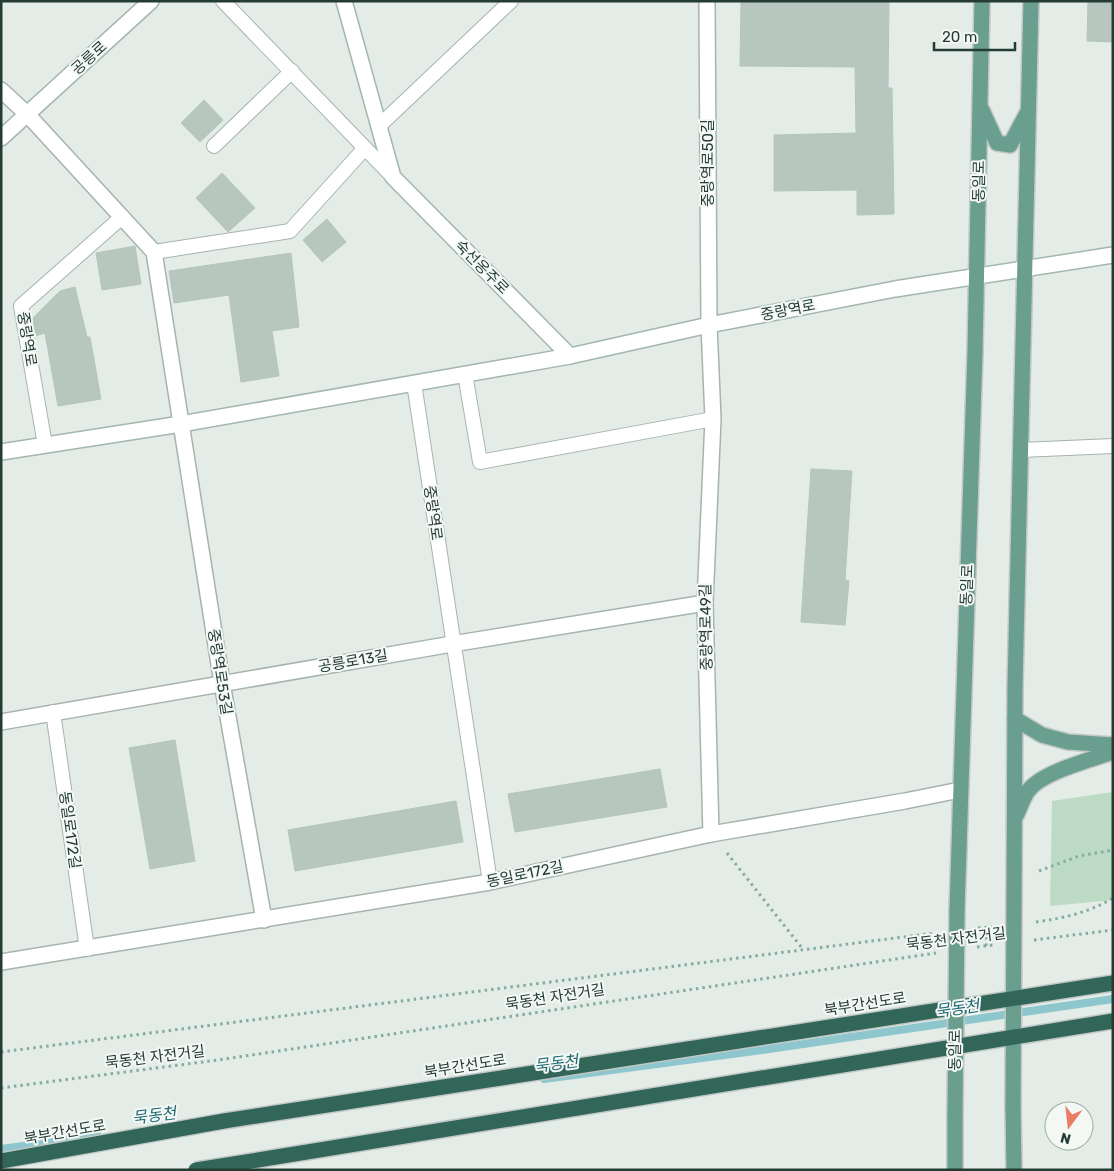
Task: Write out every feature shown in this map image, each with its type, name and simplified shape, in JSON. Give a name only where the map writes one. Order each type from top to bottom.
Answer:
[{"type":"highway","name":"북부간선도로","points":[[1,1161],[224,1120],[1113,983]]},
{"type":"highway","points":[[196,1170],[1113,1021]]},
{"type":"main road","name":"동일로","points":[[956,1170],[956,910],[977,275],[982,1]]},
{"type":"main road","points":[[1014,1170],[1015,719],[1031,1]]},
{"type":"main road","points":[[980,107],[997,143],[1010,144],[1029,109]]},
{"type":"main road","points":[[1015,719],[1042,735],[1068,742],[1113,746]]},
{"type":"main road","points":[[1014,820],[1028,791],[1041,781],[1069,766],[1113,752]]},
{"type":"street","name":"공릉로","points":[[1,138],[151,1]]},
{"type":"street","name":"숙선옹주로","points":[[344,1],[393,177],[570,356]]},
{"type":"street","name":"중랑역로50길","points":[[707,1],[709,325]]},
{"type":"street","points":[[1,90],[27,114],[154,252],[181,424]]},
{"type":"street","name":"중랑역로","points":[[1,452],[181,424],[570,356],[709,325],[977,275],[1113,255]]},
{"type":"street","name":"중랑역로49길","points":[[709,325],[713,419],[705,603],[711,834]]},
{"type":"street","name":"중랑역로53길","points":[[181,424],[222,683],[264,920]]},
{"type":"street","name":"공릉로13길","points":[[1,722],[452,644],[705,603]]},
{"type":"street","name":"동일로172길","points":[[1,962],[490,882],[711,834],[960,790]]},
{"type":"lane","name":"숙선옹주로","points":[[223,1],[393,177]]},
{"type":"lane","points":[[379,126],[510,1]]},
{"type":"lane","points":[[214,146],[292,72]]},
{"type":"lane","points":[[154,252],[290,230],[365,148]]},
{"type":"lane","name":"중랑역로","points":[[46,445],[21,306],[122,217]]},
{"type":"lane","points":[[465,374],[480,462],[713,419]]},
{"type":"lane","name":"중랑역로","points":[[414,383],[452,644],[490,882]]},
{"type":"lane","points":[[1021,450],[1113,446]]},
{"type":"lane","name":"동일로172길","points":[[53,712],[87,949]]},
{"type":"path","points":[[1,1052],[803,949],[711,834]]},
{"type":"path","points":[[1039,871],[1079,856],[1113,850]]},
{"type":"path","points":[[1065,918],[1097,907],[1113,898]]},
{"type":"path","points":[[986,946],[987,927]]},
{"type":"path","name":"묵동천 자전거길","points":[[1027,941],[1113,930]]},
{"type":"path","name":"묵동천 자전거길","points":[[968,948],[1000,944]]},
{"type":"path","name":"묵동천 자전거길","points":[[1,1088],[218,1060],[806,970],[941,952]]},
{"type":"green space","points":[[1113,792],[1113,900],[1050,906],[1052,801]]},
{"type":"building","points":[[741,1],[889,1],[888,88],[892,88],[894,214],[857,215],[857,190],[774,191],[774,135],[856,133],[855,67],[740,66]]},
{"type":"building","points":[[1088,1],[1113,1],[1113,42],[1087,41]]},
{"type":"building","points":[[204,100],[223,120],[200,142],[181,123]]},
{"type":"building","points":[[222,173],[255,208],[228,232],[196,198]]},
{"type":"building","points":[[327,219],[346,242],[322,262],[303,240]]},
{"type":"building","points":[[135,246],[141,284],[102,290],[96,253]]},
{"type":"building","points":[[291,253],[299,327],[272,331],[279,376],[241,382],[229,295],[174,303],[169,271]]},
{"type":"building","points":[[75,287],[87,337],[90,337],[101,399],[58,406],[45,333],[35,336],[32,319],[60,291]]},
{"type":"building","points":[[811,469],[852,471],[845,580],[849,581],[845,625],[801,622]]},
{"type":"building","points":[[175,740],[195,861],[150,869],[129,748]]},
{"type":"building","points":[[660,769],[667,807],[515,832],[508,794]]},
{"type":"building","points":[[456,801],[463,842],[295,871],[288,830]]},
{"type":"waterway","name":"묵동천","points":[[544,1079],[762,1050],[1113,999]]},
{"type":"waterway","name":"묵동천","points":[[1,1149],[98,1136]]}]
